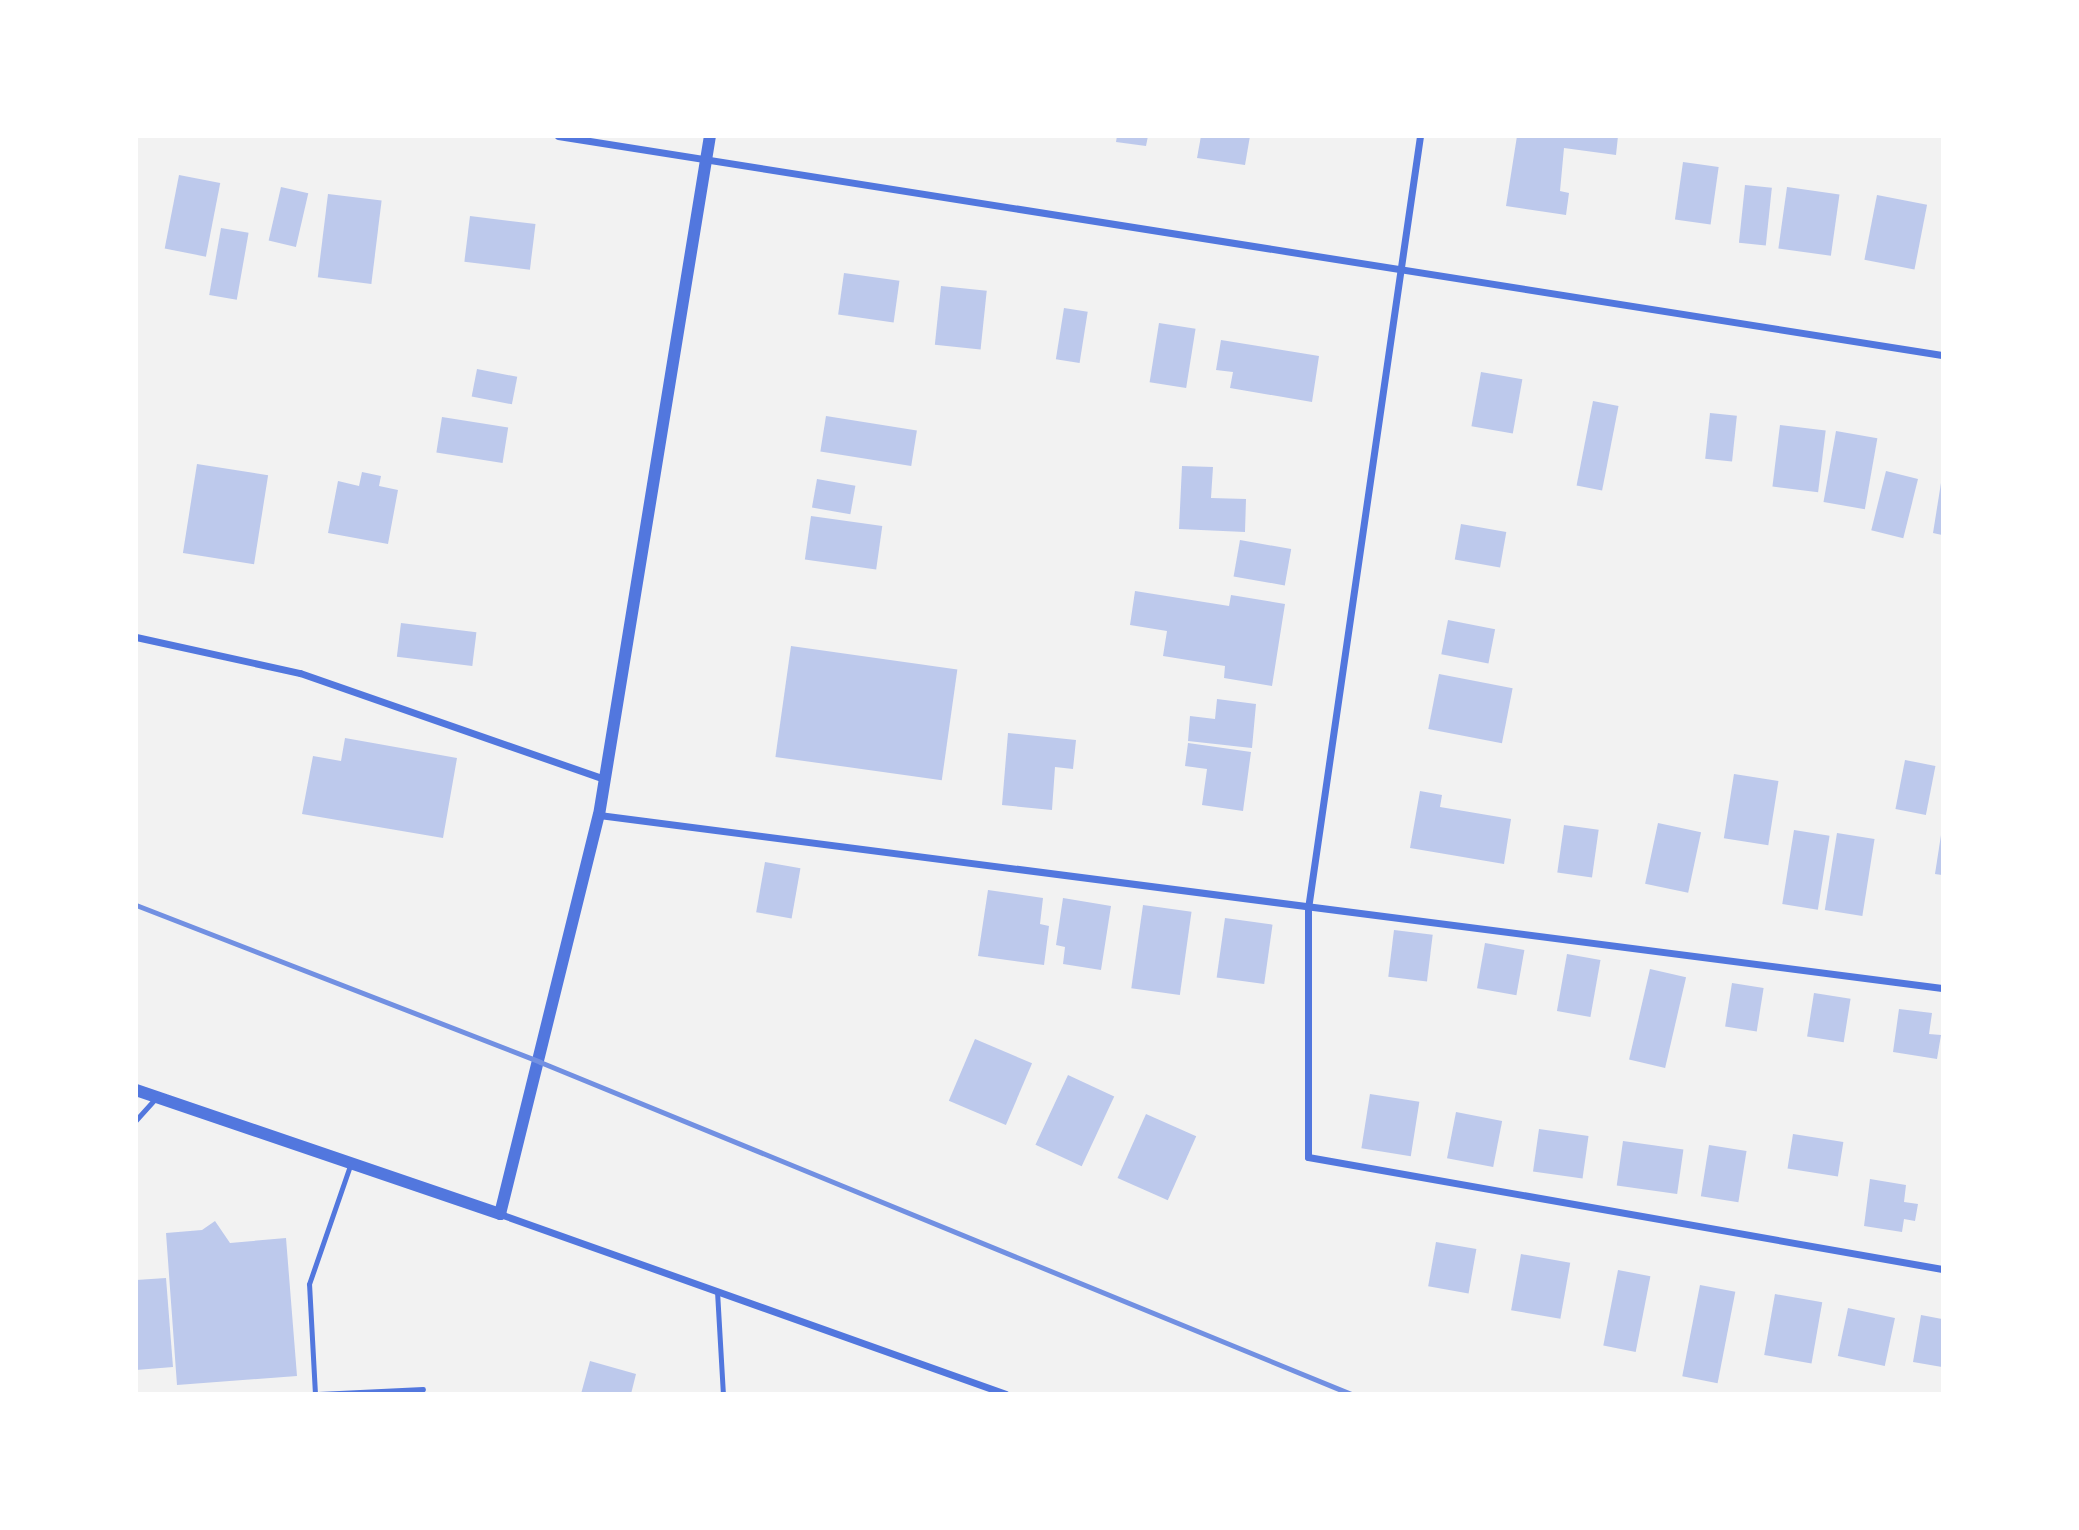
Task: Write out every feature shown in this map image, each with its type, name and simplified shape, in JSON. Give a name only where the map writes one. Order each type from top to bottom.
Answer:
[{"type":"street","points":[[558,136],[1942,355]]},
{"type":"street","points":[[500,1214],[598,815],[710,136]]},
{"type":"street","points":[[1420,136],[1308,908],[1308,1157],[1942,1269]]},
{"type":"street","points":[[136,638],[300,673],[604,779]]},
{"type":"street","points":[[598,815],[1942,988]]},
{"type":"street","points":[[136,1090],[500,1214],[1006,1394]]},
{"type":"lane","points":[[136,1120],[158,1097]]},
{"type":"lane","points":[[351,1163],[309,1284],[317,1394],[423,1389]]},
{"type":"lane","points":[[718,1291],[723,1394]]},
{"type":"building","points":[[1117,136],[1148,136],[1146,146],[1116,142]]},
{"type":"building","points":[[1201,136],[1250,136],[1245,165],[1197,158]]},
{"type":"building","points":[[1517,136],[1618,136],[1616,155],[1564,148],[1560,191],[1569,193],[1566,215],[1506,206]]},
{"type":"building","points":[[1683,162],[1719,167],[1711,224],[1675,219]]},
{"type":"building","points":[[179,175],[220,183],[206,257],[165,249]]},
{"type":"building","points":[[1745,185],[1772,188],[1766,246],[1739,243]]},
{"type":"building","points":[[281,187],[308,193],[296,247],[269,241]]},
{"type":"building","points":[[1787,187],[1839,194],[1831,256],[1778,248]]},
{"type":"building","points":[[328,194],[382,201],[371,284],[318,277]]},
{"type":"building","points":[[1877,195],[1927,205],[1914,270],[1864,260]]},
{"type":"building","points":[[470,216],[536,224],[530,270],[464,262]]},
{"type":"building","points":[[221,228],[249,233],[237,300],[209,295]]},
{"type":"building","points":[[844,273],[899,281],[894,322],[838,315]]},
{"type":"building","points":[[941,286],[987,291],[981,349],[935,345]]},
{"type":"building","points":[[1064,308],[1088,312],[1080,363],[1056,359]]},
{"type":"building","points":[[1159,323],[1196,329],[1186,388],[1150,382]]},
{"type":"building","points":[[1221,340],[1319,356],[1312,402],[1230,388],[1233,372],[1216,370]]},
{"type":"building","points":[[477,369],[517,377],[512,404],[472,396]]},
{"type":"building","points":[[1481,372],[1522,379],[1513,433],[1471,426]]},
{"type":"building","points":[[1593,401],[1619,406],[1602,490],[1577,485]]},
{"type":"building","points":[[1710,413],[1737,416],[1732,462],[1705,459]]},
{"type":"building","points":[[826,416],[917,430],[911,466],[820,452]]},
{"type":"building","points":[[442,417],[508,427],[503,463],[436,453]]},
{"type":"building","points":[[1780,425],[1826,431],[1818,492],[1772,487]]},
{"type":"building","points":[[1836,431],[1877,438],[1865,509],[1823,502]]},
{"type":"building","points":[[197,464],[268,475],[254,564],[183,553]]},
{"type":"building","points":[[1182,466],[1213,467],[1211,498],[1246,499],[1245,532],[1179,529]]},
{"type":"building","points":[[1886,471],[1918,479],[1903,538],[1871,530]]},
{"type":"building","points":[[362,472],[381,476],[379,486],[398,490],[388,544],[328,533],[338,481],[359,486]]},
{"type":"building","points":[[817,479],[855,486],[850,514],[812,508]]},
{"type":"building","points":[[1942,483],[1942,535],[1933,533]]},
{"type":"building","points":[[811,516],[882,526],[876,570],[805,560]]},
{"type":"building","points":[[1461,524],[1506,532],[1500,567],[1455,559]]},
{"type":"building","points":[[1240,540],[1291,549],[1285,585],[1234,576]]},
{"type":"building","points":[[1135,591],[1229,606],[1231,595],[1285,604],[1272,686],[1224,678],[1225,666],[1163,656],[1167,631],[1130,625]]},
{"type":"building","points":[[1448,620],[1495,629],[1488,664],[1441,654]]},
{"type":"building","points":[[401,623],[476,632],[472,666],[397,657]]},
{"type":"building","points":[[791,646],[957,669],[942,780],[775,757]]},
{"type":"building","points":[[1439,674],[1513,688],[1502,743],[1428,729]]},
{"type":"building","points":[[1217,699],[1256,704],[1252,748],[1188,741],[1190,716],[1215,719]]},
{"type":"building","points":[[1008,733],[1076,740],[1073,769],[1055,767],[1052,810],[1002,805]]},
{"type":"building","points":[[345,738],[457,758],[443,838],[302,814],[313,756],[341,761]]},
{"type":"building","points":[[1188,743],[1251,752],[1243,811],[1202,805],[1207,769],[1185,766]]},
{"type":"building","points":[[1905,760],[1935,766],[1926,815],[1895,809]]},
{"type":"building","points":[[1734,774],[1778,781],[1768,845],[1724,838]]},
{"type":"building","points":[[1420,791],[1442,795],[1440,807],[1511,819],[1504,864],[1410,848]]},
{"type":"building","points":[[1658,823],[1701,832],[1688,893],[1645,884]]},
{"type":"building","points":[[1564,825],[1599,830],[1592,877],[1557,873]]},
{"type":"building","points":[[1794,830],[1830,836],[1818,910],[1782,904]]},
{"type":"building","points":[[1837,833],[1875,839],[1862,916],[1825,910]]},
{"type":"building","points":[[1942,835],[1942,875],[1935,874]]},
{"type":"building","points":[[765,862],[800,868],[792,918],[756,912]]},
{"type":"building","points":[[988,890],[1043,898],[1040,924],[1049,926],[1044,965],[978,956]]},
{"type":"building","points":[[1063,898],[1111,906],[1101,970],[1063,964],[1065,947],[1056,945]]},
{"type":"building","points":[[1143,905],[1192,912],[1180,995],[1131,988]]},
{"type":"building","points":[[1225,918],[1273,925],[1264,984],[1217,977]]},
{"type":"building","points":[[1394,930],[1433,935],[1427,981],[1388,977]]},
{"type":"building","points":[[1485,943],[1524,950],[1516,995],[1477,988]]},
{"type":"building","points":[[1567,954],[1600,960],[1590,1017],[1557,1011]]},
{"type":"building","points":[[1650,969],[1686,977],[1665,1068],[1629,1060]]},
{"type":"building","points":[[1732,983],[1764,988],[1757,1031],[1725,1026]]},
{"type":"building","points":[[1814,993],[1851,999],[1844,1042],[1807,1036]]},
{"type":"building","points":[[1899,1009],[1932,1013],[1929,1034],[1941,1035],[1937,1059],[1893,1052]]},
{"type":"building","points":[[975,1039],[1032,1063],[1006,1125],[949,1101]]},
{"type":"building","points":[[1068,1075],[1114,1097],[1082,1166],[1035,1145]]},
{"type":"building","points":[[1370,1094],[1419,1102],[1411,1156],[1361,1148]]},
{"type":"building","points":[[1456,1112],[1502,1121],[1493,1167],[1447,1158]]},
{"type":"building","points":[[1146,1114],[1196,1136],[1168,1200],[1118,1178]]},
{"type":"building","points":[[1539,1129],[1589,1136],[1583,1179],[1533,1172]]},
{"type":"building","points":[[1793,1134],[1843,1142],[1838,1177],[1788,1169]]},
{"type":"building","points":[[1623,1141],[1683,1149],[1677,1194],[1617,1186]]},
{"type":"building","points":[[1709,1145],[1747,1151],[1738,1202],[1701,1196]]},
{"type":"building","points":[[1870,1179],[1906,1185],[1904,1202],[1918,1204],[1915,1221],[1904,1219],[1902,1232],[1864,1226]]},
{"type":"building","points":[[215,1221],[230,1243],[286,1238],[297,1376],[177,1385],[166,1233],[202,1230]]},
{"type":"building","points":[[1436,1242],[1476,1249],[1469,1293],[1428,1286]]},
{"type":"building","points":[[1521,1254],[1570,1263],[1560,1319],[1511,1310]]},
{"type":"building","points":[[1618,1270],[1650,1276],[1636,1352],[1603,1346]]},
{"type":"building","points":[[166,1278],[173,1367],[136,1370],[136,1280]]},
{"type":"building","points":[[1700,1285],[1735,1292],[1718,1383],[1682,1376]]},
{"type":"building","points":[[1775,1294],[1822,1302],[1812,1363],[1764,1355]]},
{"type":"building","points":[[1848,1308],[1895,1318],[1885,1366],[1838,1356]]},
{"type":"building","points":[[1921,1315],[1942,1319],[1942,1367],[1913,1362]]},
{"type":"building","points":[[590,1361],[636,1374],[631,1394],[581,1394]]},
{"type":"railway","points":[[136,905],[540,1062],[1351,1394]]}]
